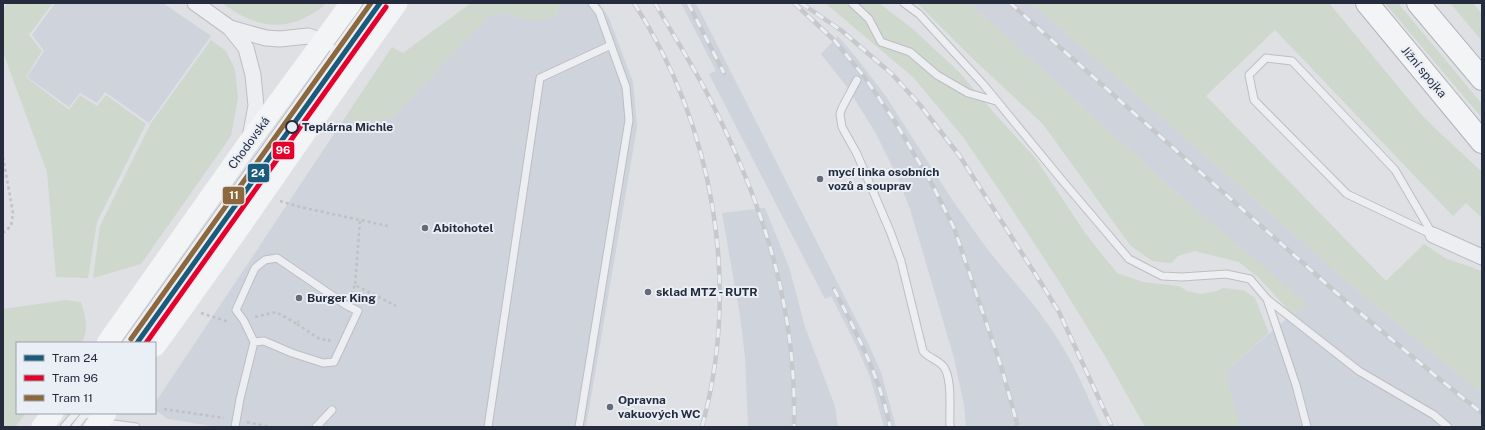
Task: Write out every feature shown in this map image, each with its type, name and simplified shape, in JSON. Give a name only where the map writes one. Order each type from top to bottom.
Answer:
[{"type":"highway","name":"Jižní spojka","points":[[1367,3],[1482,142]]},
{"type":"highway","points":[[1418,3],[1482,79]]},
{"type":"main road","name":"Chodovská","points":[[108,342],[249,142],[330,46],[351,3]]},
{"type":"main road","points":[[156,345],[397,3]]},
{"type":"main road","points":[[42,427],[53,414]]},
{"type":"street","points":[[195,3],[230,28],[246,48],[252,75],[256,106],[249,142]]},
{"type":"street","points":[[230,28],[266,38],[280,39],[308,36],[330,46]]},
{"type":"street","points":[[1433,235],[1482,257]]},
{"type":"lane","points":[[127,342],[330,46],[369,3]]},
{"type":"lane","points":[[579,427],[629,120],[626,87],[599,12],[592,3]]},
{"type":"lane","points":[[852,3],[869,19],[881,42],[910,52],[937,75],[968,93],[996,101]]},
{"type":"lane","points":[[904,3],[919,14],[996,101],[1129,259],[1162,276],[1182,277],[1226,274],[1250,279],[1266,299],[1359,371],[1434,416],[1448,427]]},
{"type":"lane","points":[[488,427],[540,78],[611,45]]},
{"type":"lane","points":[[138,342],[320,86],[352,65],[330,46]]},
{"type":"lane","points":[[1266,58],[1292,61],[1395,170],[1433,235],[1347,194],[1254,100],[1249,75],[1266,58]]},
{"type":"lane","points":[[857,80],[840,114],[842,127],[860,161],[890,231],[901,261],[920,345],[927,356],[943,366],[946,372],[949,386],[950,427]]},
{"type":"lane","points":[[236,423],[254,342],[244,321],[236,310],[255,268],[265,260],[277,258],[358,312],[334,362],[323,363],[292,353],[264,341],[254,342]]},
{"type":"lane","points":[[1266,299],[1296,385],[1307,427]]},
{"type":"lane","points":[[316,427],[332,410]]},
{"type":"lane","points":[[64,427],[75,414]]},
{"type":"lane","points":[[75,427],[95,418],[136,427]]},
{"type":"path","points":[[3,157],[13,212],[11,226],[3,233]]},
{"type":"path","points":[[276,199],[300,207],[388,226]]},
{"type":"path","points":[[346,305],[355,285],[360,221]]},
{"type":"path","points":[[355,285],[396,306]]},
{"type":"path","points":[[199,312],[236,324],[276,312],[298,322],[318,338],[329,341],[332,334]]},
{"type":"path","points":[[164,408],[236,423],[270,427]]},
{"type":"shaded area","points":[[8,3],[53,3],[29,35],[42,51],[26,77],[69,110],[80,95],[97,106],[106,95],[146,124],[97,222],[88,278],[56,277],[47,172],[3,52],[3,9]]},
{"type":"shaded area","points":[[55,3],[163,3],[211,36],[149,123],[105,92],[97,103],[80,93],[69,107],[27,77],[44,51],[32,35]]},
{"type":"shaded area","points":[[222,3],[326,3],[315,12],[297,21],[274,25],[242,16]]},
{"type":"shaded area","points":[[471,3],[561,3],[556,16],[540,21],[528,20],[502,13],[490,15],[392,118],[361,123],[344,119],[392,47],[403,53]]},
{"type":"shaded area","points":[[561,3],[599,3],[609,18],[633,82],[637,127],[586,427],[218,427],[168,419],[156,411],[156,401],[344,119],[361,123],[392,118],[490,15],[502,13],[528,20],[556,16]]},
{"type":"shaded area","points":[[681,3],[695,3],[698,7],[867,341],[881,372],[896,427],[884,427],[870,377],[856,345],[831,296],[825,299],[709,74],[716,71]]},
{"type":"shaded area","points":[[825,3],[879,3],[914,30],[960,73],[1036,159],[1085,233],[1117,273],[1143,282],[1179,286],[1187,291],[1200,294],[1217,291],[1223,288],[1243,290],[1255,298],[1269,333],[1226,371],[1240,427],[1145,427],[1108,361],[1060,283],[963,137],[913,77]]},
{"type":"shaded area","points":[[917,3],[970,3],[1178,194],[1309,305],[1292,314],[1259,278],[1239,262],[1195,251],[1178,256],[1171,263],[1152,261],[1130,245],[1043,124],[972,58]]},
{"type":"shaded area","points":[[970,3],[1032,3],[1358,291],[1482,394],[1482,427],[1239,427],[1226,371],[1292,314],[1308,305],[1178,194]]},
{"type":"shaded area","points":[[1032,3],[1329,3],[1420,113],[1482,172],[1482,218],[1466,203],[1453,216],[1275,30],[1206,96],[1386,281],[1424,244],[1447,259],[1482,271],[1482,394],[1358,291]]},
{"type":"shaded area","points":[[1385,3],[1398,3],[1482,104],[1481,117]]},
{"type":"shaded area","points":[[1450,3],[1473,3],[1482,14],[1482,41]]},
{"type":"shaded area","points":[[838,36],[885,95],[953,201],[988,250],[1037,309],[1058,339],[1073,365],[1102,427],[966,427],[964,405],[954,358],[910,209],[897,176],[875,132],[847,87],[821,54]]},
{"type":"shaded area","points":[[211,40],[226,51],[235,70],[238,98],[231,136],[141,264],[93,278],[100,226],[151,123]]},
{"type":"shaded area","points":[[765,208],[789,267],[805,327],[835,406],[838,427],[748,427],[745,357],[740,316],[722,213]]},
{"type":"shaded area","points":[[66,300],[81,302],[86,323],[84,338],[82,342],[16,342],[16,414],[25,414],[15,427],[3,427],[3,309]]},
{"type":"railway","points":[[634,3],[661,51],[684,101],[701,154],[713,208],[719,263],[719,318],[714,373],[702,427]]},
{"type":"railway","points":[[655,3],[713,105],[732,144],[762,222],[774,262],[790,342],[794,384],[794,427]]},
{"type":"railway","points":[[688,3],[724,73]]},
{"type":"railway","points":[[794,3],[834,40],[863,75],[894,120],[933,186],[954,228],[1001,366],[1018,427]]},
{"type":"railway","points":[[801,3],[842,31],[892,74],[920,105],[959,155],[1059,312],[1112,427]]},
{"type":"railway","points":[[1010,3],[1348,303],[1482,413]]},
{"type":"railway","points":[[834,289],[874,373],[886,409],[890,427]]},
{"type":"tram line","name":"11","points":[[131,339],[371,3]]},
{"type":"tram line","name":"24","points":[[138,342],[380,3]]},
{"type":"tram line","name":"96","points":[[147,342],[386,7]]},
{"type":"place","name":"Teplárna Michle","points":[[292,127]]},
{"type":"place","name":"mycí linka osobních vozů a souprav","points":[[820,179]]},
{"type":"place","name":"Abitohotel","points":[[425,228]]},
{"type":"place","name":"sklad MTZ - RUTR","points":[[648,292]]},
{"type":"place","name":"Burger King","points":[[299,298]]},
{"type":"place","name":"Opravna vakuových WC","points":[[610,407]]}]
